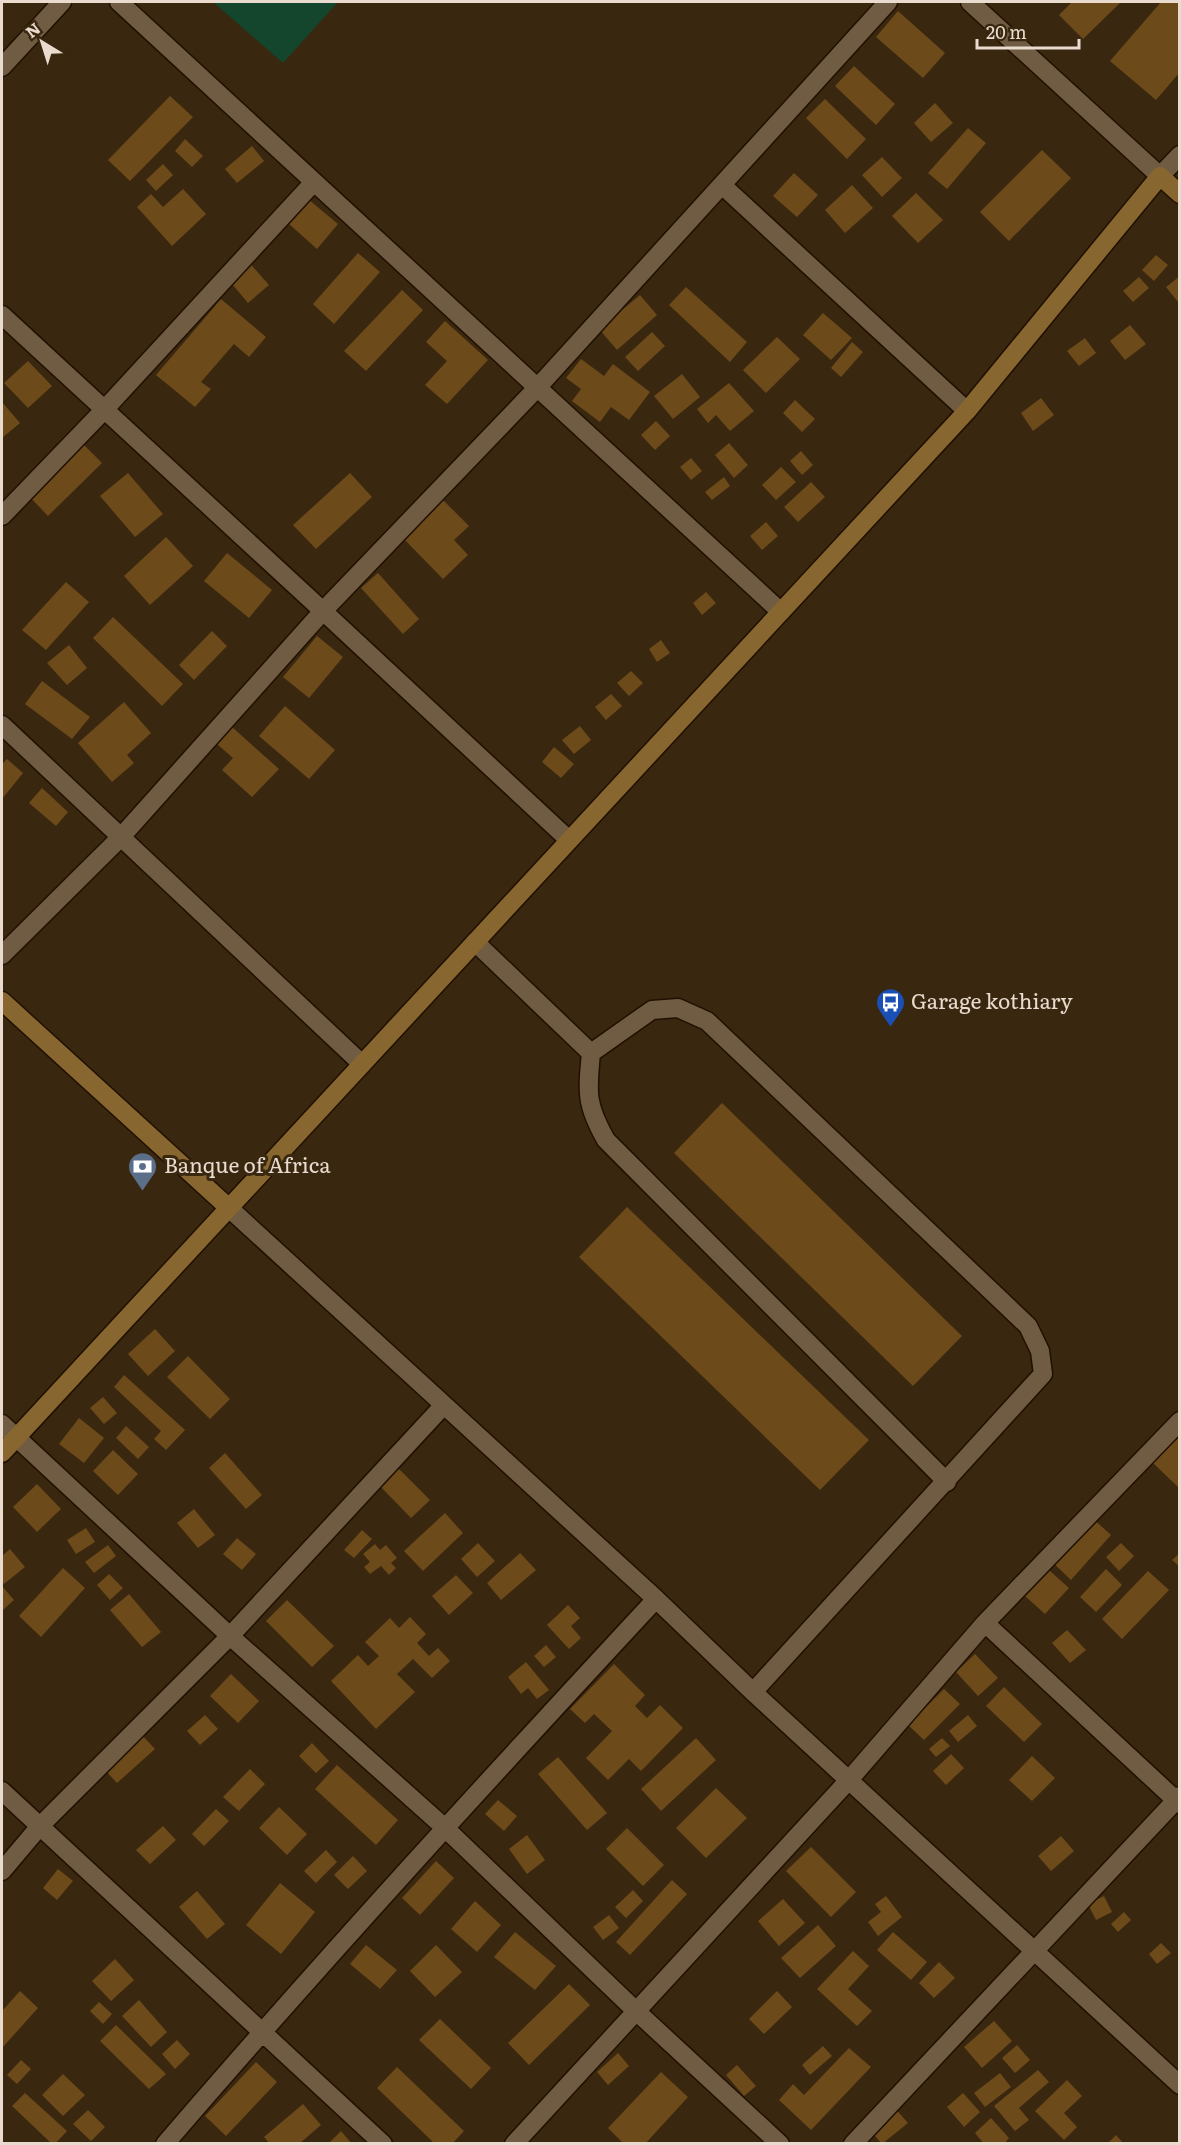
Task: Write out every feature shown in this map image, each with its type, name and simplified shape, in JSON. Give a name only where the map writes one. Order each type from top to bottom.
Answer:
[{"type":"main road","points":[[2,1453],[967,411],[1160,176],[1179,194]]},
{"type":"main road","points":[[2,1001],[229,1208]]},
{"type":"street","points":[[2,67],[62,2]]},
{"type":"street","points":[[119,2],[781,612]]},
{"type":"street","points":[[2,955],[121,837],[323,611],[537,388],[888,2]]},
{"type":"street","points":[[970,2],[1160,176],[1179,155]]},
{"type":"street","points":[[2,516],[104,410],[314,182]]},
{"type":"street","points":[[722,185],[967,411]]},
{"type":"street","points":[[2,315],[569,840]]},
{"type":"street","points":[[2,726],[362,1064]]},
{"type":"street","points":[[475,942],[591,1053]]},
{"type":"street","points":[[753,1692],[947,1482],[1043,1374],[1040,1351],[1028,1326],[707,1021],[678,1008],[651,1010],[591,1053],[588,1090],[593,1118],[606,1140],[947,1482]]},
{"type":"street","points":[[229,1208],[656,1599],[753,1692],[1179,2085]]},
{"type":"street","points":[[2,1872],[40,1826],[230,1636],[443,1406]]},
{"type":"street","points":[[514,2144],[849,1780],[985,1623],[1179,1421]]},
{"type":"street","points":[[2,1425],[230,1636],[444,1827],[636,2011],[780,2144]]},
{"type":"street","points":[[165,2144],[444,1827],[656,1599]]},
{"type":"street","points":[[853,2144],[1178,1800],[985,1623]]},
{"type":"street","points":[[2,1791],[383,2144]]},
{"type":"green space","points":[[213,2],[338,2],[283,63]]},
{"type":"building","points":[[1072,2],[1121,2],[1083,39],[1059,15]]},
{"type":"building","points":[[1161,2],[1180,2],[1180,72],[1156,100],[1110,61]]},
{"type":"building","points":[[898,11],[945,53],[923,78],[876,37]]},
{"type":"building","points":[[854,66],[895,104],[876,125],[835,86]]},
{"type":"building","points":[[170,96],[193,117],[130,181],[108,160]]},
{"type":"building","points":[[825,99],[866,139],[847,159],[806,118]]},
{"type":"building","points":[[935,103],[953,123],[931,142],[914,123]]},
{"type":"building","points":[[968,128],[986,143],[947,189],[928,173]]},
{"type":"building","points":[[185,139],[203,156],[192,167],[175,151]]},
{"type":"building","points":[[252,146],[264,161],[237,183],[225,169]]},
{"type":"building","points":[[1042,150],[1071,178],[1009,241],[980,212]]},
{"type":"building","points":[[882,157],[902,178],[882,197],[862,175]]},
{"type":"building","points":[[163,164],[173,175],[156,191],[146,180]]},
{"type":"building","points":[[794,173],[818,195],[797,217],[773,196]]},
{"type":"building","points":[[852,185],[873,208],[845,233],[825,210]]},
{"type":"building","points":[[183,189],[206,214],[172,246],[137,207],[151,194],[163,207]]},
{"type":"building","points":[[916,193],[943,220],[918,243],[892,216]]},
{"type":"building","points":[[308,199],[338,224],[317,249],[288,223]]},
{"type":"building","points":[[358,253],[380,272],[334,324],[313,304]]},
{"type":"building","points":[[1156,255],[1168,265],[1154,281],[1142,270]]},
{"type":"building","points":[[247,260],[269,285],[248,303],[227,278]]},
{"type":"building","points":[[1180,276],[1180,301],[1178,302],[1166,287]]},
{"type":"building","points":[[1139,277],[1149,288],[1133,302],[1123,291]]},
{"type":"building","points":[[686,287],[747,342],[730,362],[669,305]]},
{"type":"building","points":[[402,290],[423,310],[366,371],[344,351]]},
{"type":"building","points":[[640,295],[657,315],[617,350],[599,329]]},
{"type":"building","points":[[221,299],[266,337],[249,357],[234,344],[201,382],[211,389],[195,407],[156,375]]},
{"type":"building","points":[[823,313],[852,338],[831,360],[803,335]]},
{"type":"building","points":[[445,321],[488,360],[447,404],[425,385],[447,361],[426,342]]},
{"type":"building","points":[[1130,325],[1146,344],[1125,360],[1110,341]]},
{"type":"building","points":[[652,332],[665,346],[638,371],[625,357]]},
{"type":"building","points":[[777,337],[800,359],[766,393],[743,370]]},
{"type":"building","points":[[1085,338],[1096,353],[1079,366],[1067,351]]},
{"type":"building","points":[[852,342],[863,352],[841,377],[831,368]]},
{"type":"building","points":[[581,359],[604,376],[613,364],[650,392],[629,420],[611,407],[600,422],[572,401],[581,389],[566,378]]},
{"type":"building","points":[[28,361],[52,386],[28,408],[4,383]]},
{"type":"building","points":[[682,374],[700,397],[673,419],[654,396]]},
{"type":"building","points":[[729,383],[754,411],[730,431],[716,415],[708,423],[697,409]]},
{"type":"building","points":[[1041,398],[1054,415],[1033,431],[1021,413]]},
{"type":"building","points":[[795,400],[815,419],[802,432],[783,413]]},
{"type":"building","points":[[2,402],[20,423],[2,438]]},
{"type":"building","points":[[656,421],[670,436],[655,450],[641,435]]},
{"type":"building","points":[[82,443],[102,463],[48,516],[28,495]]},
{"type":"building","points":[[729,443],[748,465],[734,478],[715,455]]},
{"type":"building","points":[[801,451],[813,465],[802,475],[790,461]]},
{"type":"building","points":[[691,458],[702,471],[691,480],[680,467]]},
{"type":"building","points":[[781,467],[796,482],[776,500],[762,485]]},
{"type":"building","points":[[128,473],[163,514],[135,537],[100,496]]},
{"type":"building","points":[[350,473],[372,497],[316,549],[293,525]]},
{"type":"building","points":[[724,477],[730,486],[712,500],[705,492]]},
{"type":"building","points":[[811,482],[825,497],[798,522],[784,507]]},
{"type":"building","points":[[443,500],[469,526],[454,540],[468,555],[443,579],[403,538]]},
{"type":"building","points":[[766,522],[778,536],[762,550],[750,536]]},
{"type":"building","points":[[166,537],[193,566],[150,605],[124,576]]},
{"type":"building","points":[[227,553],[272,590],[249,618],[204,581]]},
{"type":"building","points":[[378,573],[419,619],[403,634],[361,588]]},
{"type":"building","points":[[66,582],[89,602],[46,650],[22,630]]},
{"type":"building","points":[[706,592],[716,603],[702,615],[693,603]]},
{"type":"building","points":[[113,617],[183,684],[162,706],[93,638]]},
{"type":"building","points":[[212,631],[227,646],[194,680],[179,665]]},
{"type":"building","points":[[317,636],[343,657],[309,698],[283,677]]},
{"type":"building","points":[[661,640],[670,653],[657,662],[649,649]]},
{"type":"building","points":[[69,645],[87,668],[67,685],[47,663]]},
{"type":"building","points":[[631,671],[643,683],[629,696],[617,683]]},
{"type":"building","points":[[42,681],[90,717],[72,739],[25,704]]},
{"type":"building","points":[[611,694],[622,706],[606,720],[595,707]]},
{"type":"building","points":[[124,702],[151,733],[127,755],[134,763],[112,782],[78,743]]},
{"type":"building","points":[[285,706],[335,750],[309,779],[259,736]]},
{"type":"building","points":[[580,726],[591,740],[574,754],[562,740]]},
{"type":"building","points":[[232,727],[279,769],[252,797],[222,770],[233,758],[217,744]]},
{"type":"building","points":[[554,747],[574,764],[561,778],[542,762]]},
{"type":"building","points":[[7,759],[23,773],[2,799],[2,764]]},
{"type":"building","points":[[42,788],[68,812],[56,826],[29,803]]},
{"type":"building","points":[[722,1103],[962,1336],[913,1386],[674,1153]]},
{"type":"building","points":[[627,1207],[869,1440],[820,1490],[579,1257]]},
{"type":"building","points":[[155,1329],[175,1351],[148,1376],[128,1354]]},
{"type":"building","points":[[188,1356],[230,1399],[210,1419],[167,1377]]},
{"type":"building","points":[[124,1375],[185,1430],[166,1450],[154,1439],[161,1431],[114,1387]]},
{"type":"building","points":[[103,1397],[117,1413],[104,1424],[90,1408]]},
{"type":"building","points":[[79,1418],[104,1438],[84,1463],[59,1444]]},
{"type":"building","points":[[126,1426],[149,1447],[138,1459],[116,1438]]},
{"type":"building","points":[[1180,1436],[1180,1489],[1153,1463]]},
{"type":"building","points":[[113,1450],[138,1474],[118,1495],[93,1471]]},
{"type":"building","points":[[225,1453],[262,1495],[246,1509],[209,1468]]},
{"type":"building","points":[[395,1465],[430,1500],[411,1518],[377,1483]]},
{"type":"building","points":[[37,1484],[61,1509],[37,1532],[13,1507]]},
{"type":"building","points":[[194,1509],[215,1535],[198,1548],[177,1523]]},
{"type":"building","points":[[445,1513],[463,1533],[423,1571],[404,1551]]},
{"type":"building","points":[[1090,1516],[1111,1535],[1071,1580],[1050,1560]]},
{"type":"building","points":[[86,1528],[95,1542],[76,1554],[67,1540]]},
{"type":"building","points":[[362,1530],[372,1539],[354,1558],[344,1550]]},
{"type":"building","points":[[237,1538],[256,1554],[242,1570],[223,1554]]},
{"type":"building","points":[[478,1543],[495,1561],[477,1577],[461,1559]]},
{"type":"building","points":[[1121,1543],[1134,1556],[1119,1571],[1106,1557]]},
{"type":"building","points":[[375,1544],[380,1550],[386,1545],[397,1558],[391,1563],[396,1568],[389,1575],[381,1566],[370,1574],[364,1567],[370,1562],[363,1554]]},
{"type":"building","points":[[108,1545],[116,1556],[94,1573],[85,1562]]},
{"type":"building","points":[[10,1549],[25,1567],[4,1584],[2,1556]]},
{"type":"building","points":[[520,1553],[536,1570],[501,1600],[487,1583]]},
{"type":"building","points":[[1180,1553],[1180,1567],[1172,1560]]},
{"type":"building","points":[[63,1568],[85,1588],[41,1637],[19,1616]]},
{"type":"building","points":[[1106,1569],[1122,1585],[1096,1612],[1080,1597]]},
{"type":"building","points":[[1049,1570],[1069,1588],[1045,1614],[1025,1596]]},
{"type":"building","points":[[1148,1571],[1169,1590],[1122,1639],[1102,1619]]},
{"type":"building","points":[[109,1574],[123,1588],[110,1600],[97,1585]]},
{"type":"building","points":[[456,1575],[473,1593],[449,1615],[432,1596]]},
{"type":"building","points":[[2,1586],[14,1600],[3,1610],[2,1608]]},
{"type":"building","points":[[129,1594],[161,1632],[142,1647],[110,1610]]},
{"type":"building","points":[[287,1600],[334,1646],[312,1667],[266,1621]]},
{"type":"building","points":[[568,1605],[580,1618],[571,1626],[581,1638],[569,1649],[547,1625]]},
{"type":"building","points":[[410,1617],[426,1634],[417,1643],[429,1656],[438,1648],[450,1661],[432,1678],[413,1659],[397,1674],[415,1692],[376,1729],[331,1681],[358,1655],[368,1666],[379,1656],[365,1642],[390,1618],[399,1628]]},
{"type":"building","points":[[1067,1630],[1086,1650],[1070,1663],[1052,1643]]},
{"type":"building","points":[[546,1645],[556,1657],[544,1667],[534,1656]]},
{"type":"building","points":[[975,1654],[998,1678],[978,1696],[956,1672]]},
{"type":"building","points":[[526,1662],[549,1690],[537,1699],[528,1688],[521,1694],[508,1677]]},
{"type":"building","points":[[614,1664],[645,1695],[635,1706],[647,1718],[660,1705],[683,1728],[641,1771],[629,1759],[608,1780],[586,1758],[612,1731],[594,1714],[585,1723],[570,1709]]},
{"type":"building","points":[[231,1674],[259,1701],[238,1723],[210,1696]]},
{"type":"building","points":[[1004,1687],[1042,1724],[1024,1742],[986,1706]]},
{"type":"building","points":[[944,1689],[960,1704],[924,1740],[908,1725]]},
{"type":"building","points":[[205,1715],[218,1729],[200,1745],[187,1731]]},
{"type":"building","points":[[968,1715],[977,1726],[958,1742],[949,1731]]},
{"type":"building","points":[[140,1733],[155,1749],[117,1783],[103,1768]]},
{"type":"building","points":[[696,1738],[716,1760],[661,1811],[641,1789]]},
{"type":"building","points":[[942,1738],[950,1746],[936,1757],[929,1749]]},
{"type":"building","points":[[312,1743],[329,1761],[316,1773],[299,1756]]},
{"type":"building","points":[[951,1754],[964,1768],[946,1785],[933,1771]]},
{"type":"building","points":[[1032,1756],[1055,1778],[1032,1801],[1009,1780]]},
{"type":"building","points":[[558,1757],[607,1813],[587,1830],[538,1774]]},
{"type":"building","points":[[337,1765],[398,1820],[376,1845],[315,1789]]},
{"type":"building","points":[[250,1769],[265,1784],[239,1811],[223,1797]]},
{"type":"building","points":[[716,1788],[747,1818],[706,1858],[676,1828]]},
{"type":"building","points":[[498,1800],[517,1816],[504,1831],[485,1814]]},
{"type":"building","points":[[279,1807],[307,1834],[287,1855],[259,1828]]},
{"type":"building","points":[[216,1809],[229,1821],[204,1846],[192,1834]]},
{"type":"building","points":[[163,1826],[176,1840],[150,1864],[136,1850]]},
{"type":"building","points":[[627,1828],[664,1865],[643,1886],[606,1849]]},
{"type":"building","points":[[527,1835],[545,1860],[527,1874],[509,1849]]},
{"type":"building","points":[[1061,1836],[1074,1851],[1051,1871],[1038,1856]]},
{"type":"building","points":[[811,1847],[856,1892],[831,1917],[786,1871]]},
{"type":"building","points":[[326,1850],[337,1862],[316,1883],[304,1871]]},
{"type":"building","points":[[353,1856],[367,1871],[348,1889],[334,1875]]},
{"type":"building","points":[[436,1861],[454,1878],[420,1915],[402,1898]]},
{"type":"building","points":[[58,1869],[73,1881],[57,1900],[43,1888]]},
{"type":"building","points":[[672,1880],[687,1894],[630,1955],[616,1942]]},
{"type":"building","points":[[280,1883],[315,1912],[281,1954],[246,1925]]},
{"type":"building","points":[[633,1890],[643,1901],[626,1918],[615,1907]]},
{"type":"building","points":[[197,1891],[225,1924],[207,1939],[179,1907]]},
{"type":"building","points":[[886,1896],[902,1917],[878,1936],[868,1922],[881,1912],[875,1904]]},
{"type":"building","points":[[1104,1896],[1112,1912],[1096,1920],[1088,1904]]},
{"type":"building","points":[[783,1899],[805,1923],[779,1946],[758,1921]]},
{"type":"building","points":[[475,1901],[501,1925],[477,1952],[451,1929]]},
{"type":"building","points":[[1124,1912],[1131,1920],[1118,1932],[1111,1924]]},
{"type":"building","points":[[609,1915],[619,1928],[603,1940],[593,1927]]},
{"type":"building","points":[[818,1925],[836,1946],[800,1978],[781,1958]]},
{"type":"building","points":[[515,1932],[556,1966],[535,1990],[494,1957]]},
{"type":"building","points":[[893,1932],[927,1962],[911,1980],[877,1950]]},
{"type":"building","points":[[1161,1943],[1171,1953],[1157,1964],[1149,1954]]},
{"type":"building","points":[[366,1945],[397,1970],[380,1989],[350,1964]]},
{"type":"building","points":[[436,1945],[462,1972],[435,1997],[410,1971]]},
{"type":"building","points":[[853,1951],[869,1966],[848,1989],[872,2011],[857,2026],[817,1989]]},
{"type":"building","points":[[115,1959],[134,1980],[111,2001],[92,1981]]},
{"type":"building","points":[[939,1962],[955,1978],[934,1998],[919,1983]]},
{"type":"building","points":[[569,1984],[590,2005],[529,2065],[508,2043]]},
{"type":"building","points":[[20,1991],[38,2008],[2,2048],[2,2011]]},
{"type":"building","points":[[777,1991],[792,2007],[764,2034],[749,2019]]},
{"type":"building","points":[[139,2000],[167,2032],[151,2047],[122,2016]]},
{"type":"building","points":[[99,2002],[112,2014],[103,2024],[90,2011]]},
{"type":"building","points":[[440,2019],[491,2068],[471,2089],[419,2040]]},
{"type":"building","points":[[994,2021],[1012,2041],[982,2068],[964,2047]]},
{"type":"building","points":[[116,2025],[166,2074],[149,2089],[100,2041]]},
{"type":"building","points":[[177,2040],[190,2054],[175,2069],[162,2054]]},
{"type":"building","points":[[1017,2045],[1030,2060],[1015,2073],[1002,2058]]},
{"type":"building","points":[[823,2046],[832,2056],[810,2075],[802,2065]]},
{"type":"building","points":[[849,2048],[871,2067],[811,2130],[779,2100],[793,2084],[804,2095]]},
{"type":"building","points":[[618,2053],[629,2066],[608,2085],[597,2072]]},
{"type":"building","points":[[21,2060],[31,2069],[17,2084],[7,2075]]},
{"type":"building","points":[[256,2062],[277,2082],[226,2136],[205,2116]]},
{"type":"building","points":[[737,2065],[756,2086],[744,2096],[726,2075]]},
{"type":"building","points":[[397,2067],[464,2131],[452,2144],[435,2144],[377,2088]]},
{"type":"building","points":[[1038,2070],[1049,2082],[1019,2108],[1029,2120],[1015,2131],[994,2106]]},
{"type":"building","points":[[661,2072],[688,2097],[645,2144],[624,2144],[608,2128]]},
{"type":"building","points":[[1000,2073],[1011,2087],[985,2107],[974,2093]]},
{"type":"building","points":[[63,2074],[85,2095],[63,2116],[42,2095]]},
{"type":"building","points":[[1067,2080],[1082,2096],[1064,2113],[1077,2127],[1064,2140],[1035,2111]]},
{"type":"building","points":[[25,2093],[67,2131],[55,2144],[52,2144],[12,2106]]},
{"type":"building","points":[[963,2093],[980,2112],[964,2127],[947,2107]]},
{"type":"building","points":[[303,2104],[321,2125],[299,2144],[270,2144],[264,2137]]},
{"type":"building","points":[[893,2106],[908,2123],[882,2144],[868,2128]]},
{"type":"building","points":[[88,2110],[105,2127],[91,2141],[73,2124]]},
{"type":"building","points":[[991,2118],[1009,2138],[1004,2144],[984,2144],[975,2133]]},
{"type":"building","points":[[341,2131],[352,2144],[328,2144]]},
{"type":"building","points":[[1116,2135],[1124,2144],[1107,2144]]},
{"type":"place","name":"Garage kothiary","points":[[890,1028]]},
{"type":"place","name":"Banque of Africa","points":[[143,1192]]}]
